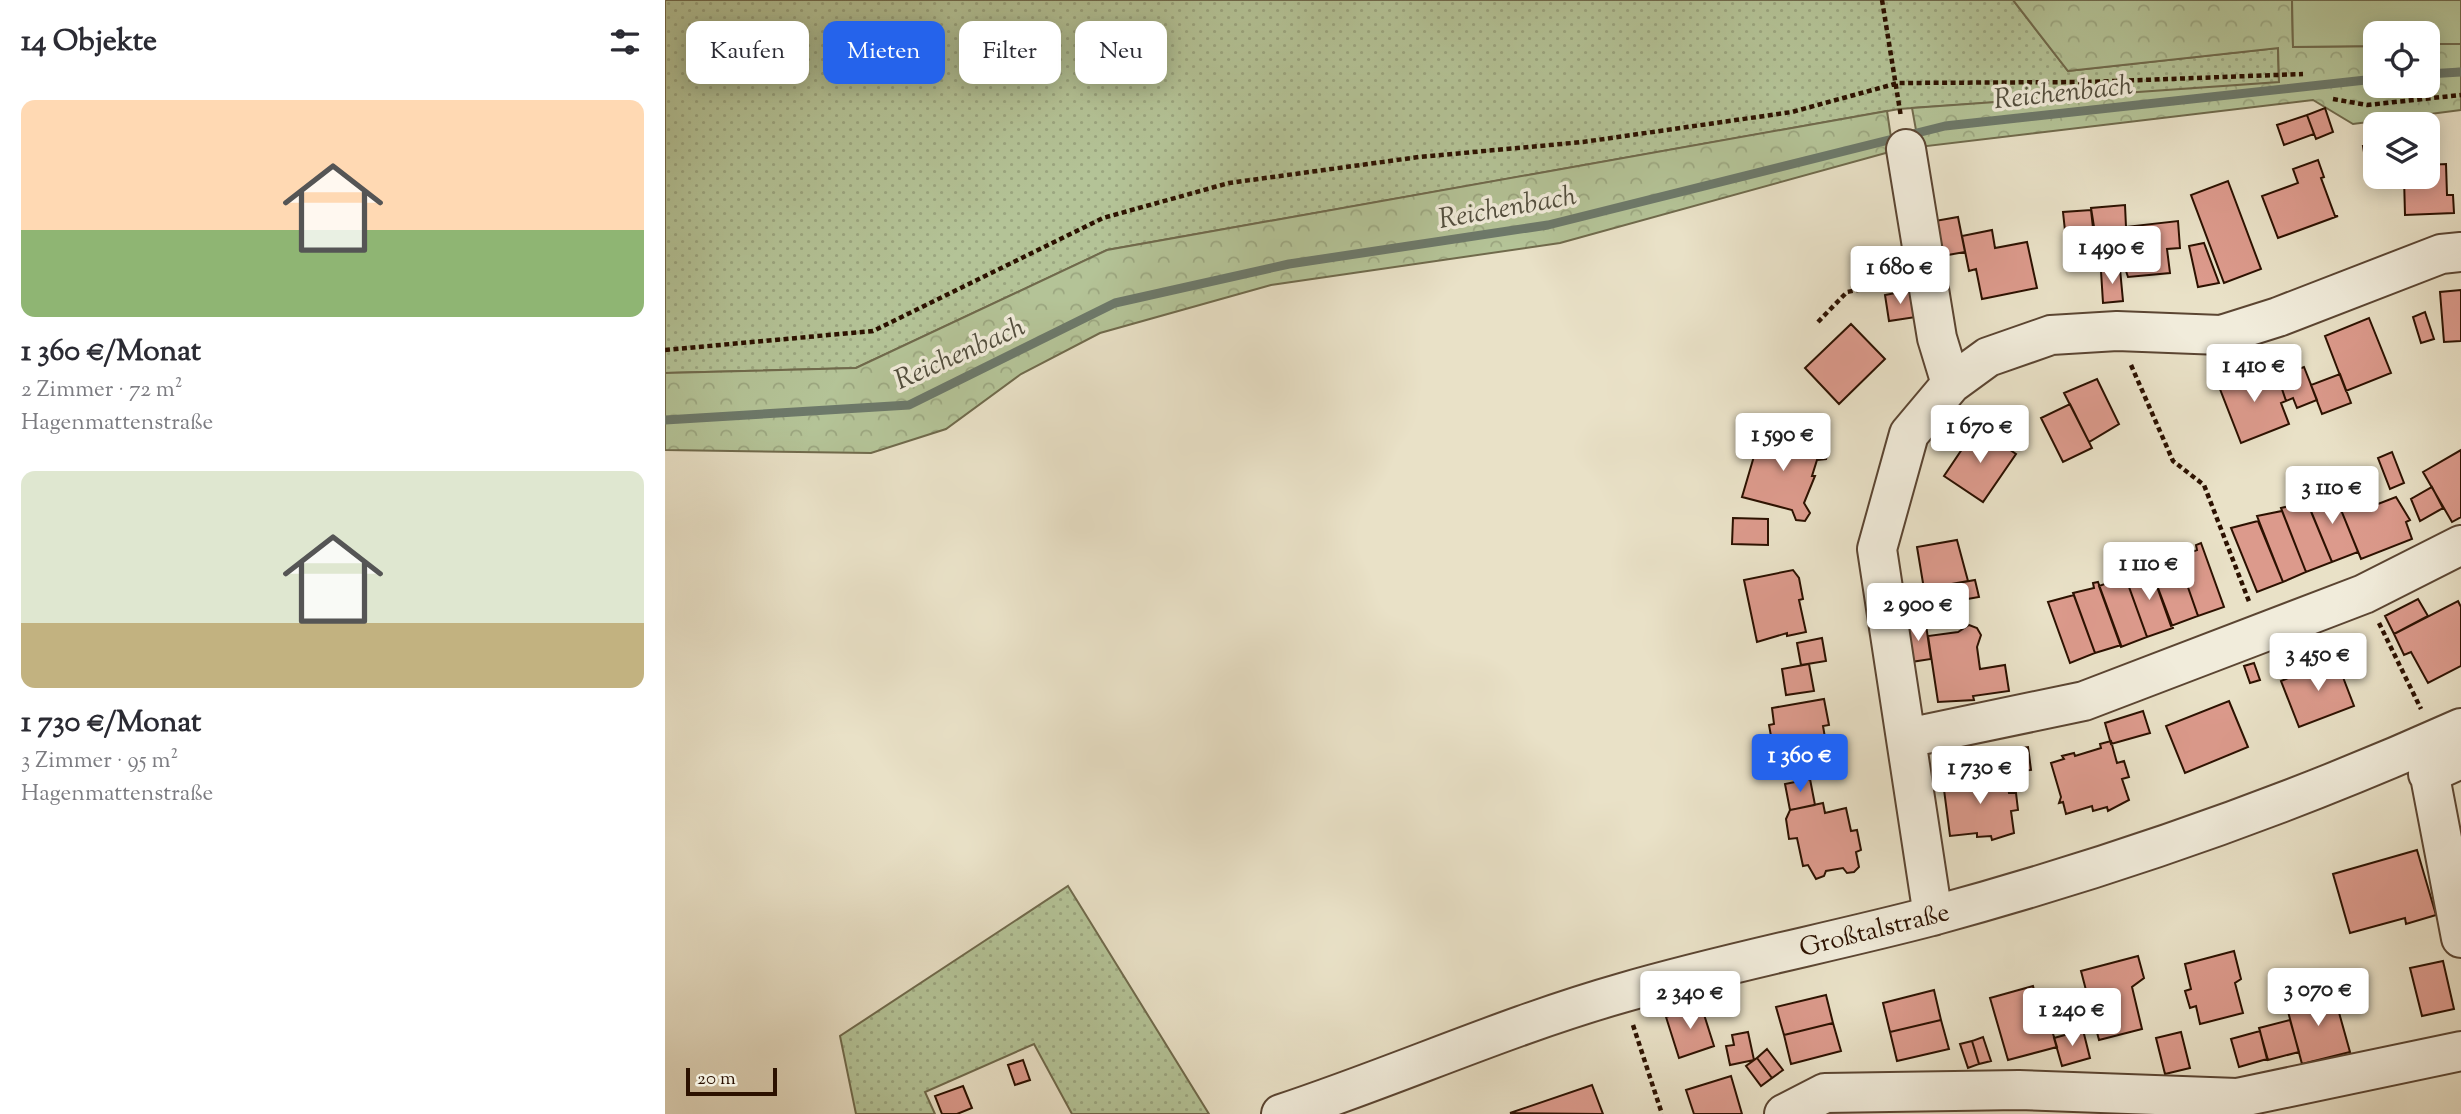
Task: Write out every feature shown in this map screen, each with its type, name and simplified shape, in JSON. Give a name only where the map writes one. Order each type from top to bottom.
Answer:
[{"type":"street","points":[[1906,149],[1925,277],[1937,338],[1951,384]]},
{"type":"street","points":[[1933,916],[1877,548],[1909,434],[1951,384],[1989,358],[2051,335],[2117,331],[2221,335],[2278,317],[2441,254],[2461,252]]},
{"type":"street","points":[[1907,738],[2084,701],[2364,594],[2461,545]]},
{"type":"street","name":"Großtalstraße","points":[[1281,1114],[1376,1099],[1501,1033],[1622,993],[1933,916],[2438,759],[2461,728]]},
{"type":"street","points":[[2438,759],[2461,938]]},
{"type":"street","points":[[1784,1114],[1825,1093],[2019,1090],[2239,1106],[2461,1051]]},
{"type":"path","points":[[1882,0],[1898,83],[1899,109]]},
{"type":"path","points":[[665,350],[873,331],[1103,218],[1229,183],[1419,157],[1583,142],[1792,112],[1898,83],[2088,82],[2303,74]]},
{"type":"path","points":[[2333,99],[2367,105],[2461,95]]},
{"type":"path","points":[[1818,322],[1847,292],[1925,277]]},
{"type":"path","points":[[2117,331],[2173,461],[2204,485],[2262,634]]},
{"type":"path","points":[[2364,594],[2421,705],[2438,759]]},
{"type":"path","points":[[1622,993],[1661,1114]]},
{"type":"green space","points":[[665,0],[2013,0],[2068,71],[2278,48],[2279,83],[1899,109],[1107,250],[856,368],[665,373]]},
{"type":"green space","points":[[2013,0],[2292,0],[2293,47],[2363,46],[2363,98],[2440,98],[2440,44],[2461,44],[2461,110],[2440,113],[2363,112],[2363,123],[2353,124],[2313,100],[1919,147],[1912,108],[2279,82],[2278,48],[2068,71]]},
{"type":"green space","points":[[2292,0],[2461,0],[2461,44],[2440,44],[2440,21],[2363,21],[2363,46],[2293,47]]},
{"type":"green space","points":[[1887,111],[1893,151],[1560,243],[1271,285],[1100,333],[1021,374],[946,429],[871,453],[665,450],[665,373],[856,368],[1107,250]]},
{"type":"green space","points":[[1068,886],[1209,1114],[1072,1114],[1034,1044],[925,1092],[935,1114],[856,1114],[840,1036]]},
{"type":"building","points":[[2325,108],[2333,132],[2316,139],[2307,115]]},
{"type":"building","points":[[2307,115],[2314,134],[2284,145],[2277,125]]},
{"type":"building","points":[[2318,160],[2324,177],[2321,178],[2335,216],[2338,216],[2278,238],[2262,196],[2298,183],[2293,169]]},
{"type":"building","points":[[2440,164],[2446,164],[2447,195],[2453,195],[2454,213],[2405,215],[2404,189],[2440,189]]},
{"type":"building","points":[[2228,181],[2261,269],[2224,283],[2191,195]]},
{"type":"building","points":[[2125,205],[2126,227],[2178,221],[2180,248],[2167,249],[2170,273],[2128,277],[2125,268],[2101,271],[2091,208]]},
{"type":"building","points":[[2091,210],[2094,237],[2066,240],[2063,212]]},
{"type":"building","points":[[1958,217],[1965,252],[1942,256],[1935,221]]},
{"type":"building","points":[[1992,230],[1995,248],[2027,242],[2037,288],[1982,299],[1976,269],[1969,271],[1962,236]]},
{"type":"building","points":[[2204,243],[2219,283],[2198,287],[2189,246]]},
{"type":"building","points":[[2120,269],[2123,301],[2103,303],[2101,271]]},
{"type":"building","points":[[1911,290],[1916,317],[1889,321],[1885,295]]},
{"type":"building","points":[[2461,290],[2461,341],[2444,342],[2440,292]]},
{"type":"building","points":[[2425,312],[2434,339],[2421,343],[2413,317]]},
{"type":"building","points":[[2369,318],[2391,373],[2346,391],[2325,336]]},
{"type":"building","points":[[1851,324],[1885,359],[1839,404],[1805,368]]},
{"type":"building","points":[[2265,365],[2273,386],[2280,383],[2286,401],[2281,403],[2289,424],[2241,443],[2218,384]]},
{"type":"building","points":[[2304,367],[2317,400],[2297,408],[2293,398],[2286,401],[2278,377]]},
{"type":"building","points":[[2340,374],[2351,403],[2322,414],[2311,385]]},
{"type":"building","points":[[2097,379],[2119,424],[2089,442],[2064,393]]},
{"type":"building","points":[[2070,404],[2092,448],[2063,462],[2041,418]]},
{"type":"building","points":[[1962,417],[1977,427],[1965,445],[1951,434]]},
{"type":"building","points":[[1977,427],[2016,454],[1983,502],[1944,476]]},
{"type":"building","points":[[1762,429],[1803,442],[1802,445],[1811,448],[1822,442],[1829,448],[1826,459],[1817,460],[1812,476],[1815,476],[1804,503],[1810,513],[1805,521],[1796,520],[1792,510],[1742,497]]},
{"type":"building","points":[[2461,450],[2461,517],[2452,522],[2423,472]]},
{"type":"building","points":[[2392,452],[2404,483],[2390,489],[2378,458]]},
{"type":"building","points":[[2331,485],[2358,552],[2332,562],[2306,499],[2329,493],[2327,487]]},
{"type":"building","points":[[2432,487],[2443,508],[2420,521],[2411,499]]},
{"type":"building","points":[[2360,497],[2365,509],[2396,497],[2410,520],[2406,522],[2412,539],[2361,559],[2339,505]]},
{"type":"building","points":[[2307,502],[2332,562],[2306,572],[2281,508]]},
{"type":"building","points":[[2282,511],[2306,572],[2283,582],[2257,516]]},
{"type":"building","points":[[1733,518],[1768,519],[1768,545],[1732,544]]},
{"type":"building","points":[[2258,521],[2283,582],[2257,592],[2231,528]]},
{"type":"building","points":[[1957,540],[1968,581],[1924,589],[1917,547]]},
{"type":"building","points":[[2201,543],[2224,607],[2198,616],[2176,553],[2182,551],[2183,555],[2197,550],[2196,545]]},
{"type":"building","points":[[2176,553],[2198,616],[2171,626],[2149,564],[2171,561],[2169,555]]},
{"type":"building","points":[[2149,564],[2173,628],[2147,637],[2125,576],[2147,571],[2146,566]]},
{"type":"building","points":[[1793,570],[1799,578],[1803,599],[1799,600],[1806,632],[1787,636],[1787,633],[1757,642],[1744,580]]},
{"type":"building","points":[[2124,573],[2147,637],[2121,647],[2099,586],[2121,578],[2120,574]]},
{"type":"building","points":[[1975,580],[1979,597],[1950,602],[1947,585]]},
{"type":"building","points":[[2098,582],[2121,645],[2095,653],[2073,593],[2094,588],[2093,583]]},
{"type":"building","points":[[2074,595],[2095,653],[2070,663],[2048,602]]},
{"type":"building","points":[[2418,599],[2428,616],[2394,634],[2385,616]]},
{"type":"building","points":[[2458,601],[2461,607],[2461,666],[2428,683],[2411,652],[2404,655],[2394,634]]},
{"type":"building","points":[[1926,625],[1931,659],[1911,662],[1905,628]]},
{"type":"building","points":[[1969,625],[1977,628],[1981,635],[1977,647],[1980,669],[2005,665],[2009,691],[1973,696],[1974,700],[1938,702],[1928,636],[1958,632]]},
{"type":"building","points":[[1822,638],[1826,661],[1801,665],[1797,643]]},
{"type":"building","points":[[2336,659],[2354,706],[2299,727],[2281,681]]},
{"type":"building","points":[[2254,663],[2260,680],[2250,683],[2244,666]]},
{"type":"building","points":[[1809,664],[1814,691],[1786,695],[1782,669]]},
{"type":"building","points":[[1824,699],[1829,725],[1823,726],[1828,755],[1776,764],[1769,725],[1774,724],[1772,708]]},
{"type":"building","points":[[2229,701],[2248,747],[2185,773],[2166,726]]},
{"type":"building","points":[[2143,711],[2150,733],[2111,744],[2105,723]]},
{"type":"building","points":[[2111,741],[2117,763],[2124,761],[2129,777],[2122,779],[2129,800],[2108,811],[2107,807],[2093,811],[2092,806],[2066,814],[2063,802],[2059,803],[2061,797],[2051,763],[2064,759],[2062,756],[2074,753],[2075,756],[2101,748],[2100,744]]},
{"type":"building","points":[[2028,747],[2031,770],[1991,775],[1988,752]]},
{"type":"building","points":[[2006,773],[2009,793],[2016,793],[2018,810],[2011,811],[2014,833],[1992,840],[1991,836],[1977,837],[1977,833],[1950,836],[1943,782],[1957,781],[1956,777]]},
{"type":"building","points":[[1810,779],[1815,805],[1790,810],[1785,784]]},
{"type":"building","points":[[1823,803],[1825,813],[1846,808],[1851,831],[1857,830],[1861,850],[1856,852],[1859,867],[1854,872],[1847,873],[1843,868],[1826,871],[1824,876],[1816,879],[1808,865],[1803,866],[1797,838],[1789,839],[1786,819],[1790,810]]},
{"type":"building","points":[[2417,850],[2436,915],[2406,924],[2405,918],[2350,933],[2333,874]]},
{"type":"building","points":[[2234,951],[2241,979],[2235,983],[2243,1013],[2200,1024],[2196,1006],[2190,1008],[2185,991],[2191,989],[2185,964]]},
{"type":"building","points":[[2138,956],[2144,978],[2132,987],[2142,1029],[2099,1040],[2081,971]]},
{"type":"building","points":[[2443,961],[2454,1009],[2422,1016],[2410,968]]},
{"type":"building","points":[[2033,986],[2039,1009],[2045,1007],[2057,1047],[2008,1060],[1990,998]]},
{"type":"building","points":[[1934,990],[1941,1020],[1890,1032],[1883,1003]]},
{"type":"building","points":[[2333,991],[2350,1052],[2302,1064],[2286,1004]]},
{"type":"building","points":[[1826,995],[1833,1023],[1784,1035],[1776,1007]]},
{"type":"building","points":[[1701,1005],[1714,1046],[1679,1058],[1666,1017]]},
{"type":"building","points":[[1941,1020],[1949,1049],[1897,1061],[1890,1032]]},
{"type":"building","points":[[2290,1020],[2299,1052],[2268,1060],[2259,1028]]},
{"type":"building","points":[[1833,1023],[1841,1051],[1791,1064],[1784,1035]]},
{"type":"building","points":[[2083,1030],[2090,1058],[2062,1066],[2054,1038]]},
{"type":"building","points":[[2260,1031],[2267,1059],[2239,1067],[2231,1039]]},
{"type":"building","points":[[1748,1032],[1754,1060],[1730,1065],[1726,1046],[1734,1045],[1732,1035]]},
{"type":"building","points":[[2181,1032],[2190,1068],[2165,1074],[2156,1038]]},
{"type":"building","points":[[1983,1037],[1991,1061],[1979,1064],[1972,1041]]},
{"type":"building","points":[[1972,1041],[1979,1064],[1968,1068],[1960,1044]]},
{"type":"building","points":[[1767,1049],[1783,1070],[1772,1078],[1757,1058]]},
{"type":"building","points":[[1757,1058],[1772,1078],[1761,1086],[1746,1066]]},
{"type":"building","points":[[1023,1060],[1030,1080],[1015,1085],[1008,1065]]},
{"type":"building","points":[[1731,1076],[1742,1114],[1694,1114],[1686,1090]]},
{"type":"building","points":[[1592,1085],[1603,1114],[1510,1113]]},
{"type":"building","points":[[963,1086],[972,1108],[957,1114],[942,1114],[935,1096]]},
{"type":"waterway","name":"Reichenbach","points":[[2440,73],[2461,72]]},
{"type":"waterway","name":"Reichenbach","points":[[665,420],[909,405],[1115,303],[1289,264],[1548,225],[1945,126],[2363,80]]}]
